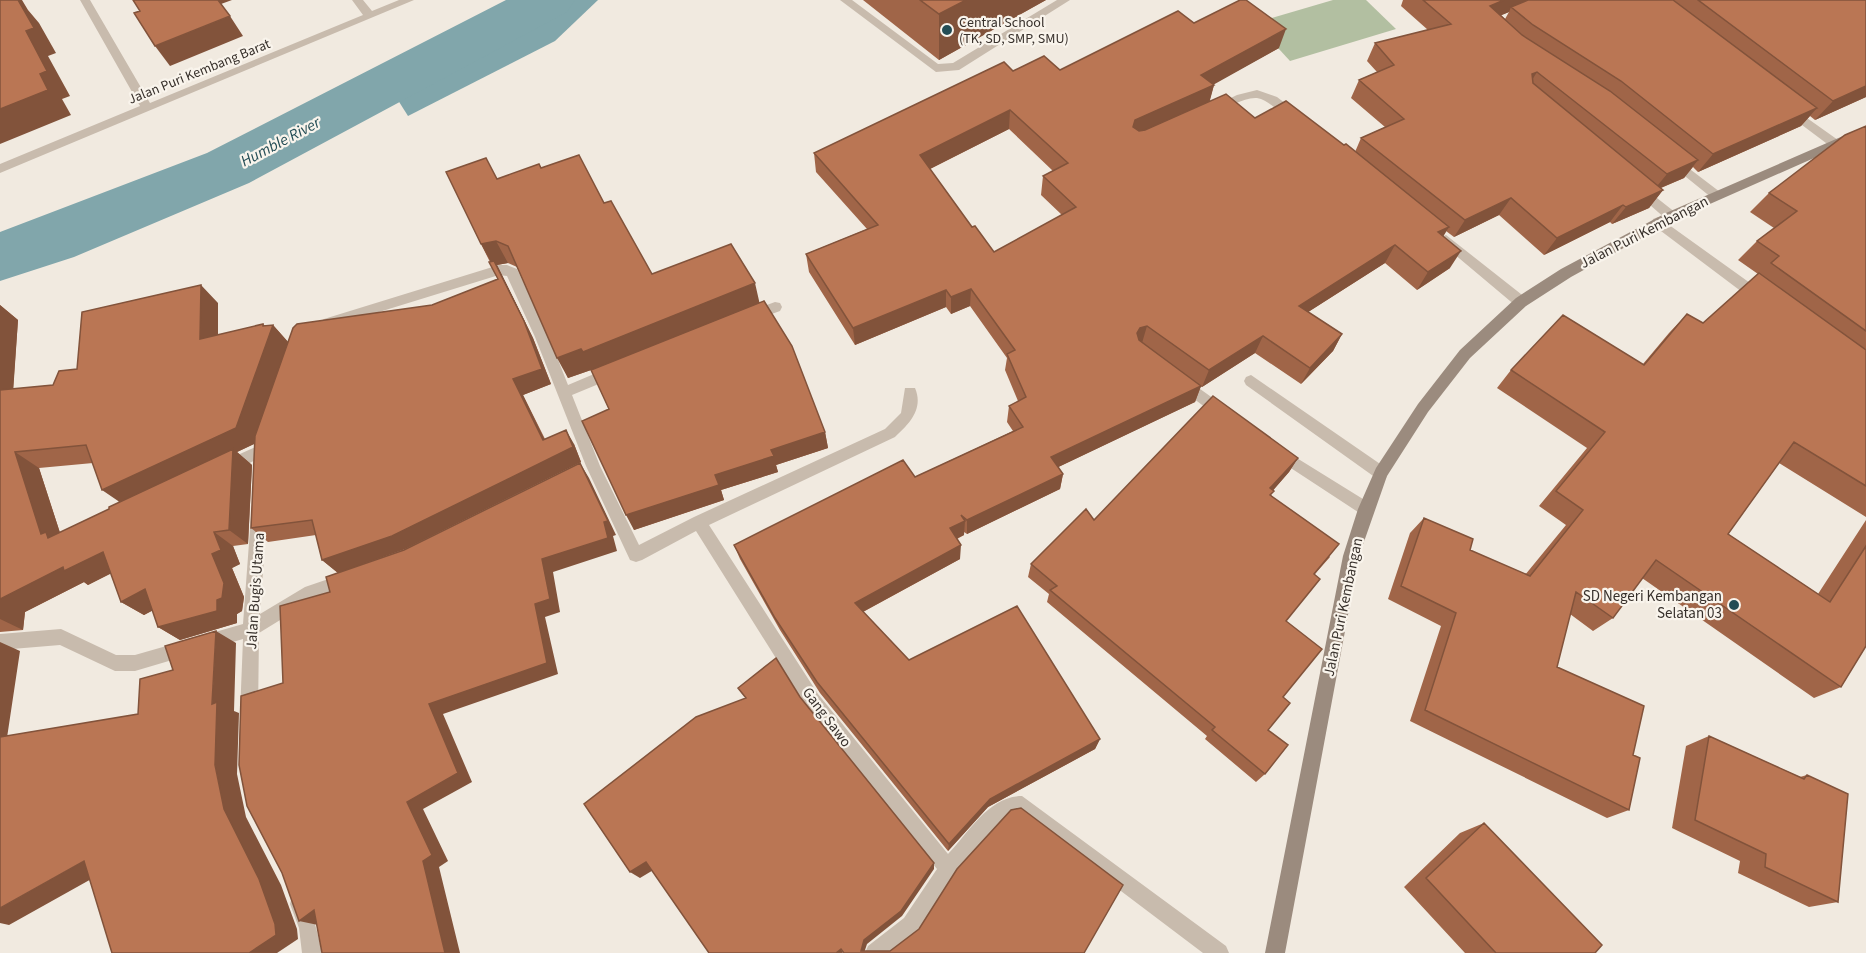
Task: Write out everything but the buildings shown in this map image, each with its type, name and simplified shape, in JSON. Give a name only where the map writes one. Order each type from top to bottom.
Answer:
[{"type":"main road","name":"Jalan Puri Kembangan","points":[[1275,953],[1351,556],[1366,509],[1381,473],[1423,408],[1465,354],[1521,302],[1566,273],[1664,219],[1866,130]]},
{"type":"street","points":[[85,0],[147,108]]},
{"type":"street","points":[[357,0],[370,16]]},
{"type":"street","name":"Jalan Puri Kembang Barat","points":[[0,169],[409,0]]},
{"type":"street","points":[[845,0],[936,69],[955,67],[1065,0]]},
{"type":"street","points":[[1202,115],[1257,93],[1271,97],[1307,127]]},
{"type":"street","points":[[1782,103],[1834,143]]},
{"type":"street","points":[[1667,156],[1716,195]]},
{"type":"street","points":[[1626,179],[1664,219],[1771,306]]},
{"type":"street","points":[[1435,231],[1521,302]]},
{"type":"street","points":[[313,327],[443,286],[507,270],[512,273],[542,337],[563,393],[586,469],[636,555],[699,522],[890,433],[909,415],[910,393]]},
{"type":"street","points":[[743,320],[775,307]]},
{"type":"street","points":[[563,393],[627,367]]},
{"type":"street","points":[[1169,372],[1233,420]]},
{"type":"street","points":[[1251,381],[1381,473]]},
{"type":"street","points":[[212,474],[264,444],[261,474]]},
{"type":"street","points":[[1271,448],[1300,469],[1366,509]]},
{"type":"street","name":"Jalan Bugis Utama","points":[[249,729],[251,629],[257,568],[260,497]]},
{"type":"street","name":"Gang Sawo","points":[[699,522],[812,700],[948,868]]},
{"type":"street","points":[[0,642],[61,637],[115,663],[135,663],[251,629],[311,592],[355,576]]},
{"type":"street","points":[[875,953],[911,924],[948,868],[1001,809],[1012,805],[1023,805],[1219,953]]},
{"type":"street","points":[[294,890],[308,928],[312,953]]},
{"type":"green space","points":[[1333,0],[1366,0],[1396,29],[1290,61],[1255,23]]},
{"type":"water","points":[[509,0],[598,0],[555,41],[408,116],[379,70]]},
{"type":"waterway","name":"Humble River","points":[[0,257],[51,240],[228,168],[548,0]]},
{"type":"place","name":"Central School (TK, SD, SMP, SMU)","points":[[947,30]]},
{"type":"place","name":"SD Negeri Kembangan Selatan 03","points":[[1734,605]]}]
